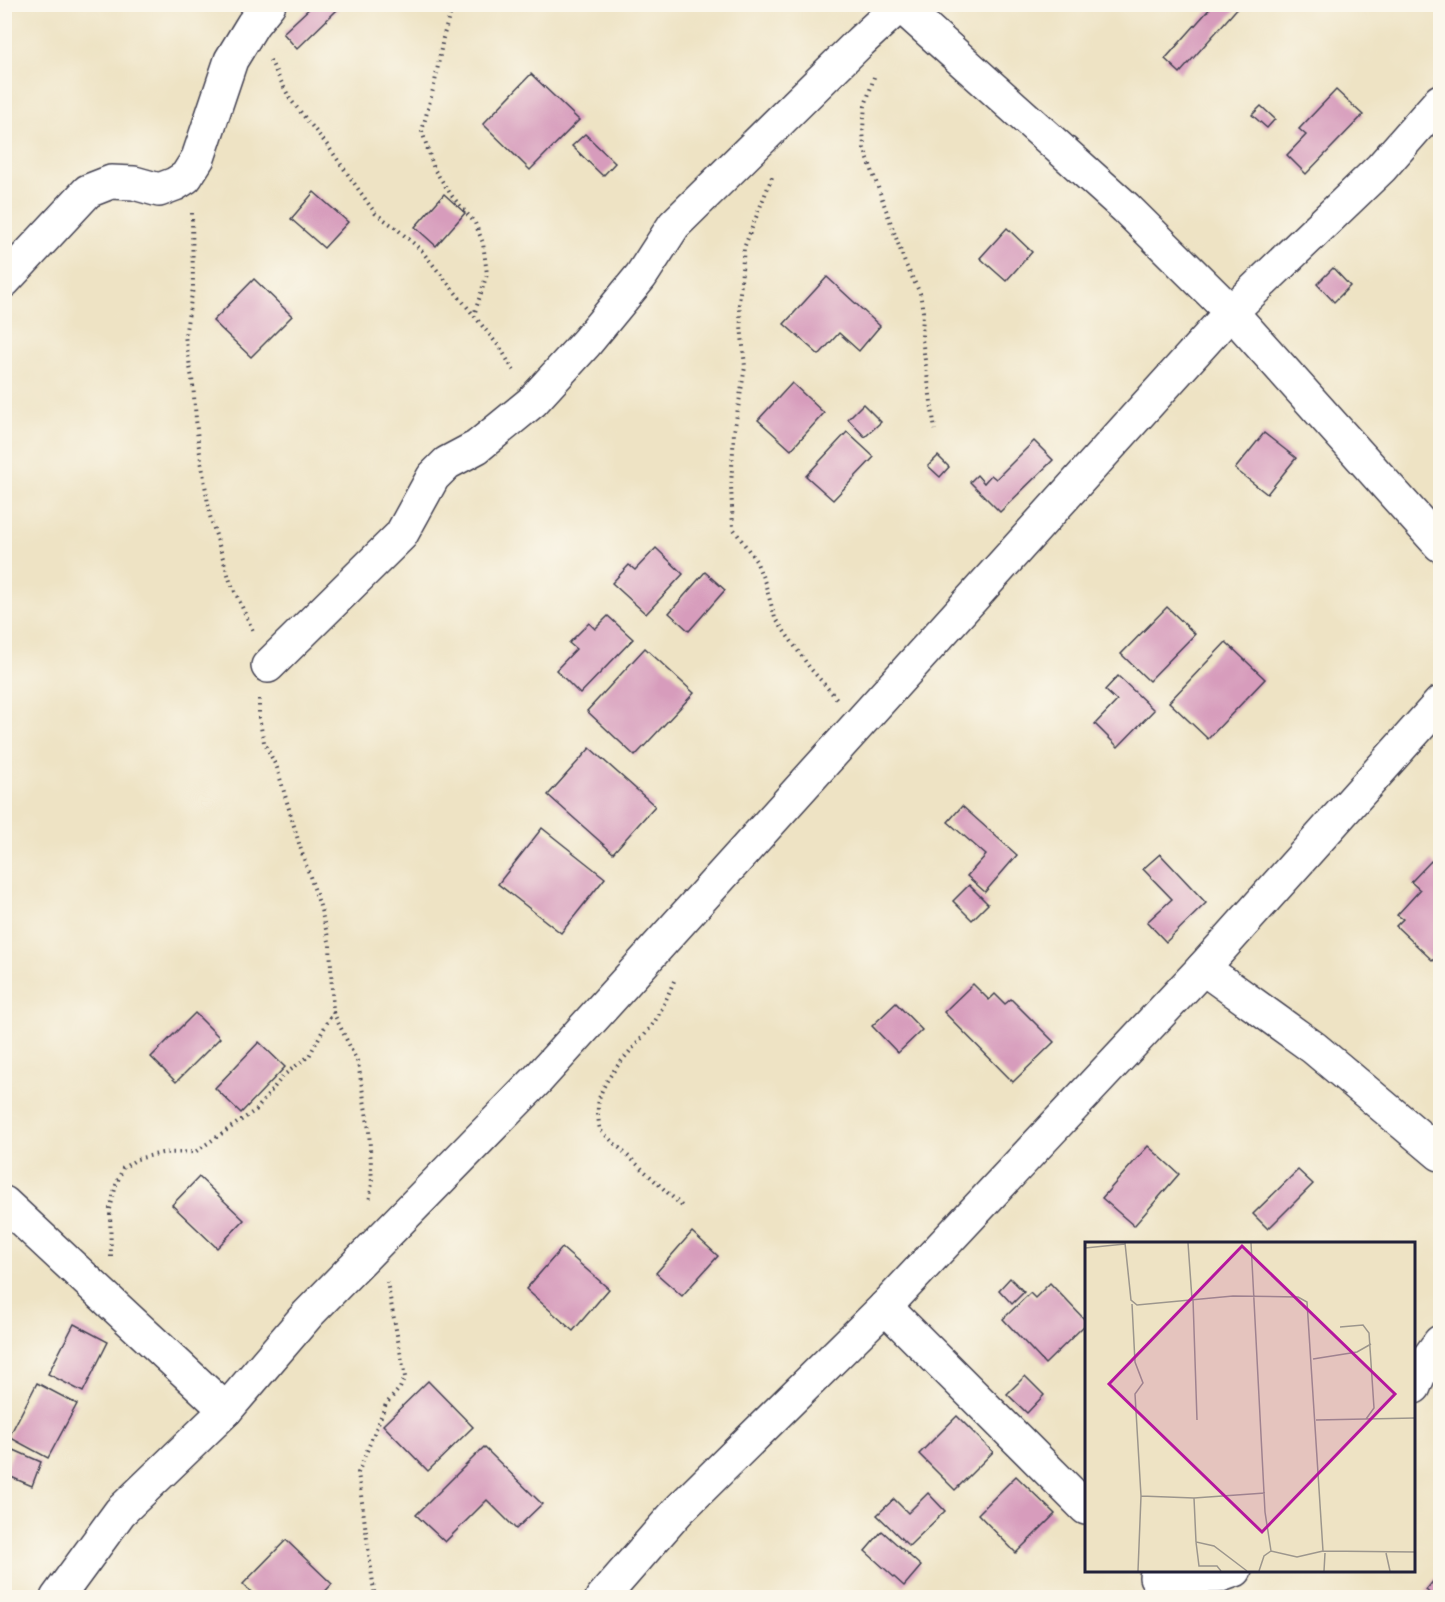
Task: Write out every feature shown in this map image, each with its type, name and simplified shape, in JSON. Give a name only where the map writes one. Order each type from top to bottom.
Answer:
[{"type":"street","points":[[4,281],[88,191],[111,182],[134,183],[159,190],[186,177],[198,158],[231,60],[253,24],[269,4]]},
{"type":"street","points":[[267,666],[401,535],[433,477],[447,463],[477,447],[532,402],[586,343],[641,276],[674,225],[892,12],[1126,208],[1231,312],[1440,545]]},
{"type":"street","points":[[57,1598],[120,1512],[226,1410],[308,1314],[538,1079],[1231,312],[1381,168],[1440,101]]},
{"type":"street","points":[[602,1598],[678,1511],[885,1307],[1203,968],[1440,703]]},
{"type":"street","points":[[1203,968],[1314,1048],[1440,1154]]},
{"type":"street","points":[[4,1203],[226,1410]]},
{"type":"street","points":[[885,1307],[1085,1507]]},
{"type":"street","points":[[1415,1383],[1422,1367],[1440,1342]]},
{"type":"street","points":[[1161,1582],[1218,1576],[1229,1572]]},
{"type":"path","points":[[456,4],[449,17],[443,38],[435,82],[422,131],[434,170],[475,223],[483,243],[487,274],[474,315]]},
{"type":"path","points":[[892,12],[882,56],[865,106],[864,148],[905,263],[920,293],[923,312],[922,339],[935,430]]},
{"type":"path","points":[[269,58],[290,99],[328,146],[375,213],[421,250],[501,349],[532,402]]},
{"type":"path","points":[[773,176],[744,248],[739,304],[745,367],[734,432],[731,486],[733,528],[756,561],[775,618],[810,668],[859,724]]},
{"type":"path","points":[[186,177],[194,232],[193,288],[185,336],[210,516],[230,581],[267,666],[260,680],[259,718],[264,742],[277,768],[330,945],[333,1012],[358,1063],[369,1130],[372,1183],[369,1209],[405,1377],[400,1388],[386,1404],[358,1473],[375,1598]]},
{"type":"path","points":[[676,976],[664,1006],[651,1026],[621,1061],[601,1093],[598,1112],[600,1130],[682,1206]]},
{"type":"path","points":[[112,1262],[110,1209],[123,1168],[137,1159],[162,1153],[195,1152],[256,1110],[284,1075],[309,1056],[333,1012]]},
{"type":"building","points":[[1214,4],[1241,4],[1180,73],[1165,59]]},
{"type":"building","points":[[313,5],[335,5],[339,8],[297,49],[283,33]]},
{"type":"building","points":[[531,74],[579,120],[530,170],[483,124]]},
{"type":"building","points":[[1336,90],[1363,115],[1306,174],[1287,155],[1306,135],[1299,129]]},
{"type":"building","points":[[1261,106],[1275,119],[1267,128],[1252,115]]},
{"type":"building","points":[[585,134],[615,163],[603,176],[572,146]]},
{"type":"building","points":[[314,192],[348,222],[324,248],[291,219]]},
{"type":"building","points":[[444,194],[465,213],[436,246],[415,227]]},
{"type":"building","points":[[1007,228],[1032,252],[1006,281],[980,258]]},
{"type":"building","points":[[1333,268],[1350,286],[1334,302],[1317,284]]},
{"type":"building","points":[[827,277],[880,326],[859,351],[839,333],[819,355],[784,324]]},
{"type":"building","points":[[254,279],[292,316],[251,357],[213,321]]},
{"type":"building","points":[[792,383],[824,413],[791,450],[758,420]]},
{"type":"building","points":[[863,404],[881,422],[865,437],[848,419]]},
{"type":"building","points":[[847,432],[874,457],[833,500],[806,476]]},
{"type":"building","points":[[1264,433],[1296,458],[1267,494],[1235,469]]},
{"type":"building","points":[[1034,441],[1053,460],[1000,512],[970,482],[977,475],[984,483],[991,475],[996,479]]},
{"type":"building","points":[[938,456],[949,467],[940,477],[928,466]]},
{"type":"building","points":[[656,548],[683,574],[646,614],[612,583],[629,565],[635,570]]},
{"type":"building","points":[[705,572],[725,590],[689,631],[669,613]]},
{"type":"building","points":[[1167,607],[1195,634],[1149,681],[1121,654]]},
{"type":"building","points":[[608,616],[633,639],[580,694],[556,670],[576,649],[569,643],[589,623],[595,629]]},
{"type":"building","points":[[1226,642],[1265,679],[1208,739],[1169,702]]},
{"type":"building","points":[[645,648],[694,693],[635,756],[587,711]]},
{"type":"building","points":[[1118,676],[1154,710],[1118,747],[1095,724],[1117,701],[1105,690]]},
{"type":"building","points":[[590,748],[655,806],[613,853],[548,795]]},
{"type":"building","points":[[962,806],[1017,855],[985,892],[967,876],[986,855],[948,822]]},
{"type":"building","points":[[542,828],[605,878],[561,933],[498,884]]},
{"type":"building","points":[[1160,854],[1206,903],[1166,942],[1147,922],[1172,899],[1143,869]]},
{"type":"building","points":[[1431,861],[1440,870],[1440,952],[1433,961],[1396,926],[1403,919],[1397,915],[1420,890],[1411,882]]},
{"type":"building","points":[[969,885],[988,904],[972,920],[953,901]]},
{"type":"building","points":[[973,984],[989,1000],[995,994],[1005,1004],[1011,999],[1054,1042],[1013,1082],[944,1012]]},
{"type":"building","points":[[896,1003],[922,1030],[898,1053],[872,1026]]},
{"type":"building","points":[[195,1013],[220,1038],[176,1082],[151,1057]]},
{"type":"building","points":[[259,1042],[285,1067],[241,1113],[215,1088]]},
{"type":"building","points":[[1148,1146],[1179,1174],[1134,1226],[1102,1198]]},
{"type":"building","points":[[1298,1170],[1313,1184],[1268,1229],[1253,1214]]},
{"type":"building","points":[[199,1177],[244,1220],[217,1248],[172,1205]]},
{"type":"building","points":[[692,1232],[718,1256],[682,1296],[656,1273]]},
{"type":"building","points":[[562,1248],[609,1289],[573,1331],[526,1289]]},
{"type":"building","points":[[1010,1278],[1024,1292],[1012,1304],[999,1290]]},
{"type":"building","points":[[1050,1283],[1085,1320],[1085,1325],[1045,1364],[1003,1319],[1030,1293],[1035,1298]]},
{"type":"building","points":[[74,1324],[108,1342],[83,1392],[48,1374]]},
{"type":"building","points":[[1025,1376],[1044,1395],[1027,1413],[1007,1394]]},
{"type":"building","points":[[428,1381],[473,1427],[428,1471],[383,1425]]},
{"type":"building","points":[[37,1383],[77,1404],[48,1458],[9,1437]]},
{"type":"building","points":[[957,1416],[993,1452],[955,1490],[919,1454]]},
{"type":"building","points":[[484,1447],[542,1504],[516,1529],[487,1500],[445,1542],[416,1515]]},
{"type":"building","points":[[14,1450],[41,1462],[32,1486],[4,1474]]},
{"type":"building","points":[[1016,1476],[1055,1514],[1016,1553],[978,1514]]},
{"type":"building","points":[[928,1493],[945,1511],[909,1546],[877,1515],[894,1499],[908,1513]]},
{"type":"building","points":[[882,1531],[921,1566],[904,1586],[865,1551]]},
{"type":"building","points":[[286,1540],[332,1584],[319,1598],[257,1598],[243,1584]]},
{"type":"building","points":[[1440,1573],[1440,1598],[1435,1598],[1426,1590]]}]
